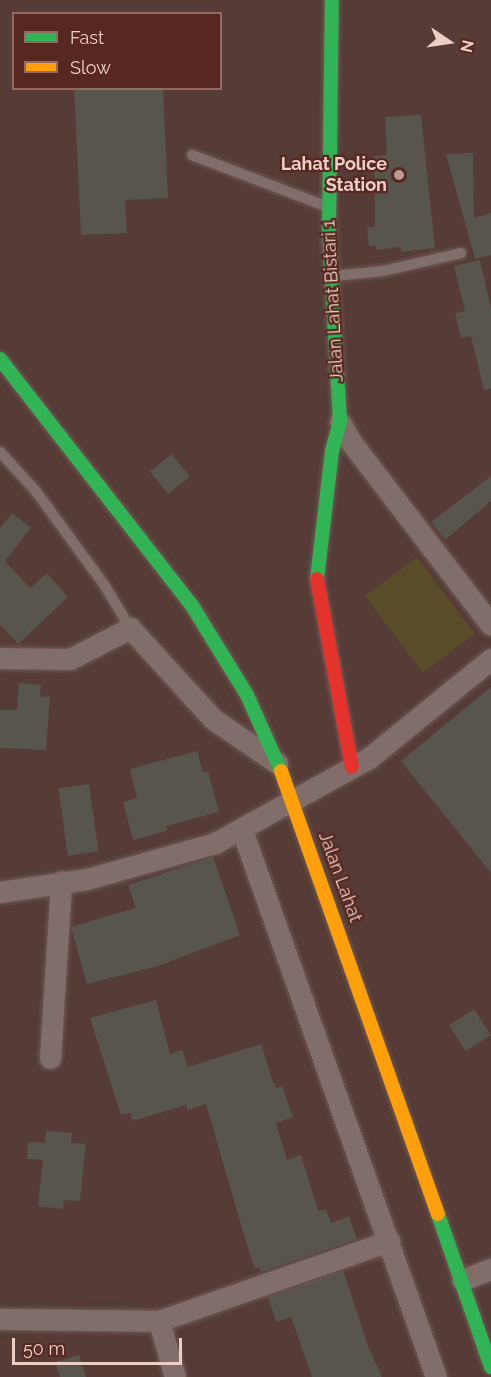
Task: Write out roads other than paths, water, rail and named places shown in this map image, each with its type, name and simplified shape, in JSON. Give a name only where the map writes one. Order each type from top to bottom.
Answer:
[{"type":"main road","name":"Jalan Lahat Bistari 1","points":[[335,4],[328,207],[340,422],[332,451],[317,582],[352,766]]},
{"type":"main road","name":"Jalan Lahat","points":[[0,359],[64,445],[191,604],[246,695],[292,798],[491,1366]]},
{"type":"main road","name":"Jalan Lahat","points":[[27,417],[64,445]]},
{"type":"street","name":"Jalan Lahat Bistari 1","points":[[340,422],[351,442],[491,625]]},
{"type":"street","points":[[0,658],[70,658],[130,628],[213,719],[277,764]]},
{"type":"street","points":[[0,892],[61,881],[87,879],[215,843],[242,830],[292,798],[369,758],[491,659]]},
{"type":"street","points":[[242,830],[436,1377]]},
{"type":"street","points":[[51,1058],[61,881]]},
{"type":"street","points":[[0,1319],[159,1321],[389,1241]]},
{"type":"street","points":[[462,1280],[491,1269]]},
{"type":"street","points":[[159,1321],[175,1377]]},
{"type":"lane","points":[[192,155],[328,207]]},
{"type":"lane","points":[[331,277],[383,271],[461,253]]},
{"type":"lane","points":[[0,452],[98,576],[130,628]]},
{"type":"place","name":"Lahat Police Station","points":[[399,175]]}]
